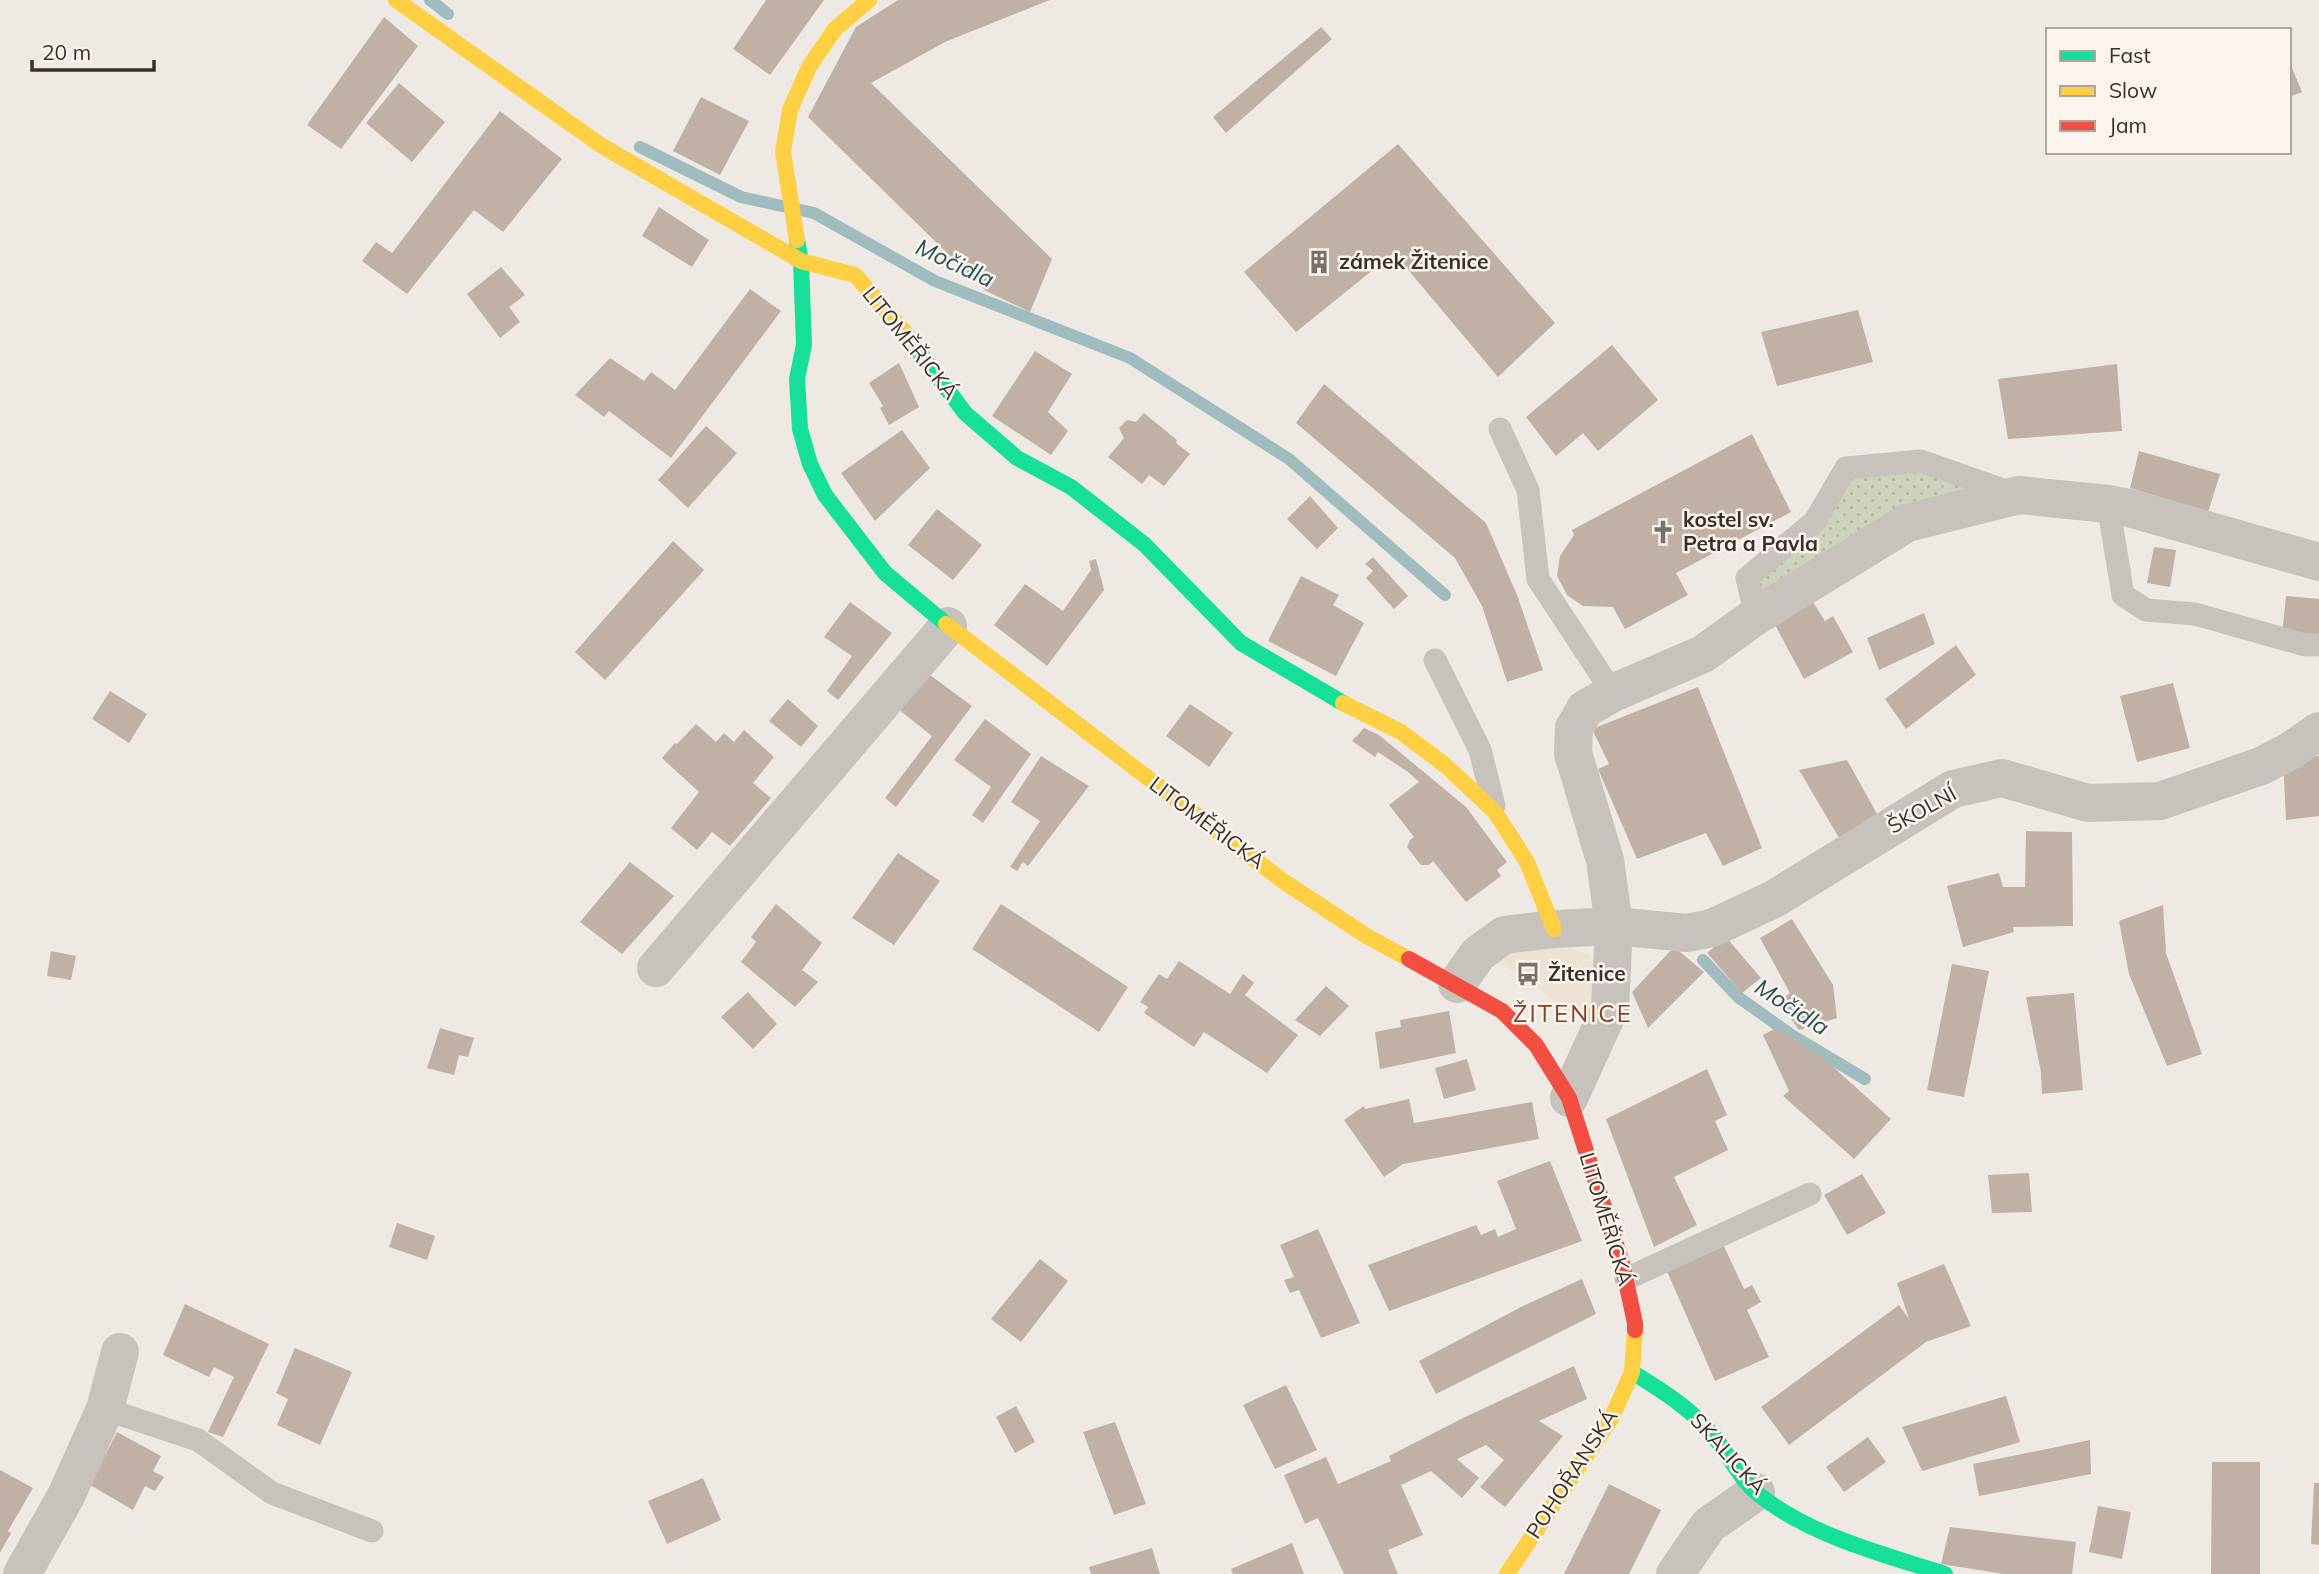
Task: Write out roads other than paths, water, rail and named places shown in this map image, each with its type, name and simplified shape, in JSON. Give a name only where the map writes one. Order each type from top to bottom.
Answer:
[{"type":"street","points":[[396,0],[601,146],[801,261]]},
{"type":"street","name":"LITOMĚŘICKÁ","points":[[870,0],[835,29],[808,67],[790,110],[783,152],[801,261],[804,345],[797,379],[800,429],[810,464],[825,495],[885,573],[948,626],[1283,881],[1368,937],[1502,1011],[1536,1045],[1569,1098],[1626,1279],[1635,1323],[1632,1372]]},
{"type":"street","name":"LITOMĚŘICKÁ","points":[[801,261],[855,275],[896,321],[965,413],[1017,458],[1071,486],[1144,544],[1241,643],[1323,694],[1401,732],[1445,765],[1495,812],[1527,862],[1554,929]]},
{"type":"street","points":[[1569,1098],[1610,1008],[1614,926],[1605,860],[1573,753],[1574,728],[1585,709],[1614,693],[1703,654],[1755,617],[1907,523],[2019,495],[2108,504],[2319,562]]},
{"type":"street","points":[[656,968],[948,626]]},
{"type":"street","name":"ŠKOLNÍ","points":[[1457,984],[1478,954],[1504,935],[1614,926],[1688,933],[1712,928],[1774,899],[1953,789],[2002,778],[2088,803],[2160,801],[2261,766],[2290,751],[2319,731]]},
{"type":"street","points":[[22,1574],[66,1496],[105,1409],[120,1352]]},
{"type":"street","name":"SKALICKÁ","points":[[1632,1372],[1680,1402],[1712,1434],[1756,1492],[1807,1524],[1880,1554],[1945,1574]]},
{"type":"street","name":"POHOŘANSKÁ","points":[[1507,1574],[1612,1418],[1632,1372]]},
{"type":"street","points":[[1675,1574],[1709,1525],[1756,1492]]},
{"type":"lane","points":[[1500,429],[1528,490],[1538,579],[1614,693]]},
{"type":"lane","points":[[1755,617],[1747,578],[1815,520],[1846,468],[1921,461],[2019,495]]},
{"type":"lane","points":[[2108,504],[2123,595],[2147,610],[2195,614],[2305,645],[2319,645]]},
{"type":"lane","points":[[1435,660],[1480,750],[1495,812]]},
{"type":"lane","points":[[1626,1279],[1810,1194]]},
{"type":"lane","points":[[105,1409],[198,1440],[272,1493],[372,1531]]},
{"type":"waterway","name":"Močidla","points":[[430,0],[448,14]]},
{"type":"waterway","name":"Močidla","points":[[640,147],[741,197],[814,213],[935,281],[1130,358],[1289,459],[1445,595]]},
{"type":"waterway","name":"Močidla","points":[[1703,960],[1738,997],[1793,1036],[1865,1079]]},
{"type":"place","name":"zámek Žitenice","points":[[1319,262]]},
{"type":"place","name":"kostel sv. Petra a Pavla","points":[[1663,532]]},
{"type":"place","name":"Žitenice","points":[[1528,974]]},
{"type":"district","name":"ŽITENICE","points":[[1573,1014]]}]
